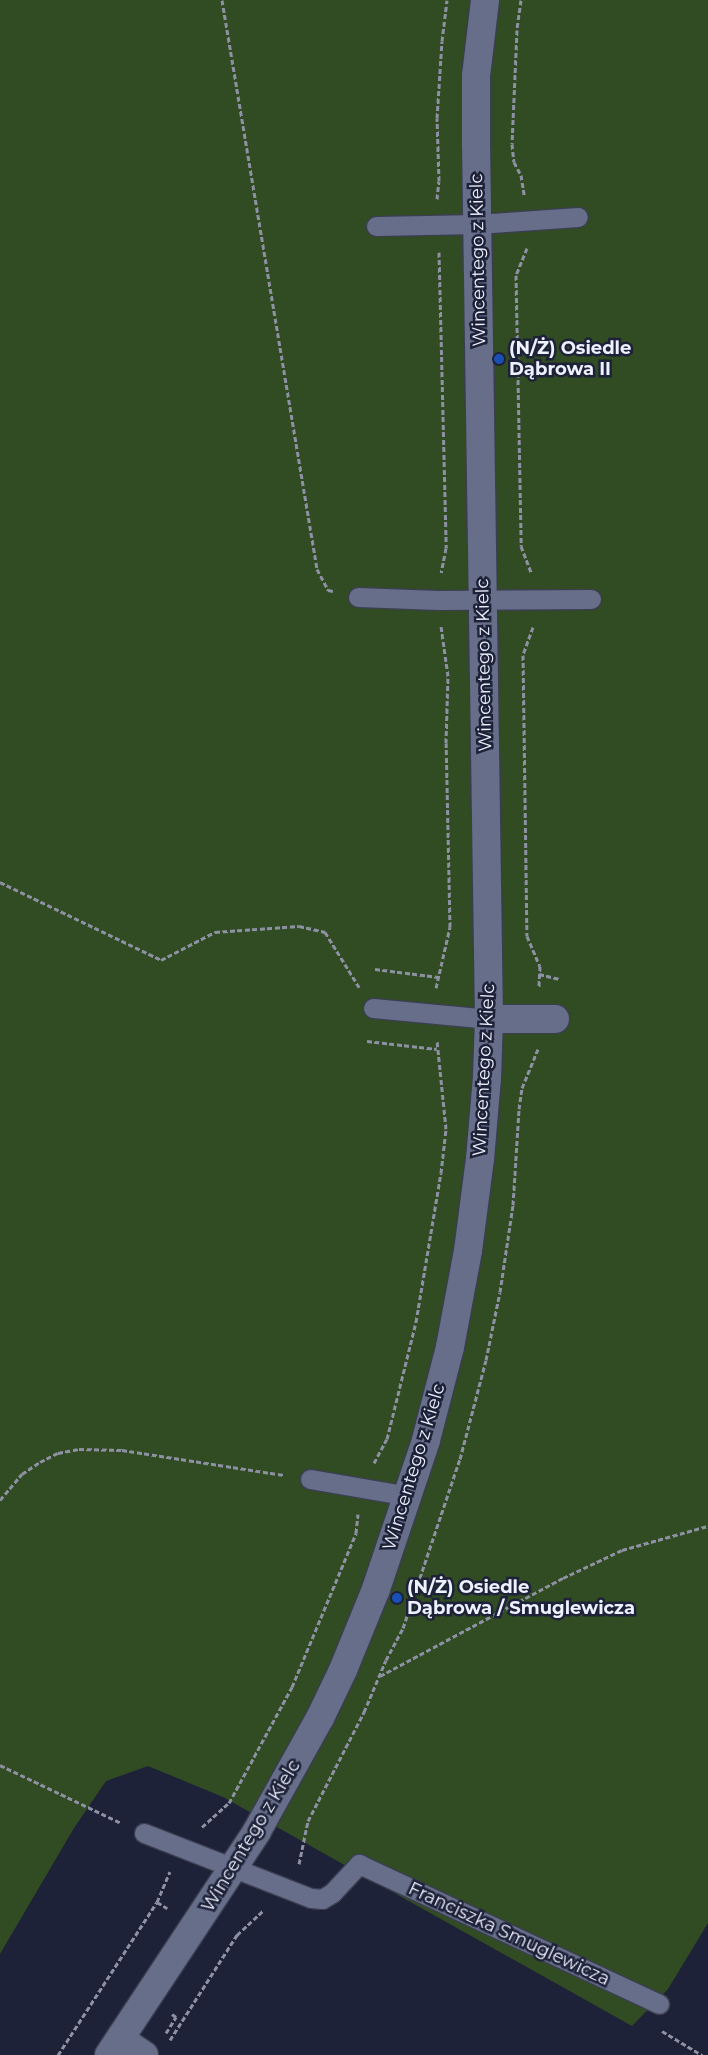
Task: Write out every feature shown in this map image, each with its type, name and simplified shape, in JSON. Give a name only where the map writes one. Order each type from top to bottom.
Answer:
[{"type":"street","name":"Wincentego z Kielc","points":[[114,2047],[258,1832],[320,1718],[376,1589],[426,1440],[450,1347],[468,1251],[480,1159],[487,1078],[489,1019],[476,76],[486,0]]},
{"type":"street","points":[[489,1019],[547,1018]]},
{"type":"street","points":[[114,2047],[156,2049]]},
{"type":"lane","points":[[376,226],[477,224],[578,218]]},
{"type":"lane","points":[[358,597],[483,600],[591,599]]},
{"type":"lane","points":[[373,1008],[489,1019]]},
{"type":"lane","points":[[310,1479],[408,1496]]},
{"type":"lane","points":[[144,1833],[287,1889]]},
{"type":"lane","name":"Franciszka Smuglewicza","points":[[287,1889],[311,1898],[322,1898],[332,1893],[359,1864],[658,2004]]},
{"type":"path","points":[[222,0],[317,569],[328,590],[358,597]]},
{"type":"path","points":[[439,143],[437,118],[442,41],[447,0]]},
{"type":"path","points":[[521,0],[517,30],[512,144],[514,162],[521,175],[526,201]]},
{"type":"path","points":[[529,242],[516,275],[520,546],[531,573]]},
{"type":"path","points":[[519,1109],[522,1088],[538,1052],[547,1018],[539,974],[540,966],[527,936],[522,655],[536,619]]},
{"type":"path","points":[[0,882],[161,960],[215,932],[299,926],[325,932],[373,1008]]},
{"type":"path","points":[[375,969],[438,977]]},
{"type":"path","points":[[539,974],[559,978]]},
{"type":"path","points":[[367,1041],[437,1049]]},
{"type":"path","points":[[0,1500],[22,1474],[40,1462],[58,1453],[95,1448],[122,1450],[310,1479]]},
{"type":"path","points":[[156,2049],[237,1935],[287,1889],[298,1870],[308,1822],[364,1712],[379,1676],[563,1578],[622,1550],[708,1526]]},
{"type":"path","points":[[0,1765],[144,1833]]},
{"type":"path","points":[[58,2055],[157,1902],[182,1848]]},
{"type":"green space","points":[[0,0],[708,0],[708,1923],[668,1989],[632,2026],[223,1797],[148,1766],[106,1781],[74,1828],[0,1954]]},
{"type":"place","name":"(N/Ż) Osiedle Dąbrowa II","points":[[499,359]]},
{"type":"place","name":"(N/Ż) Osiedle Dąbrowa / Smuglewicza","points":[[397,1598]]}]
